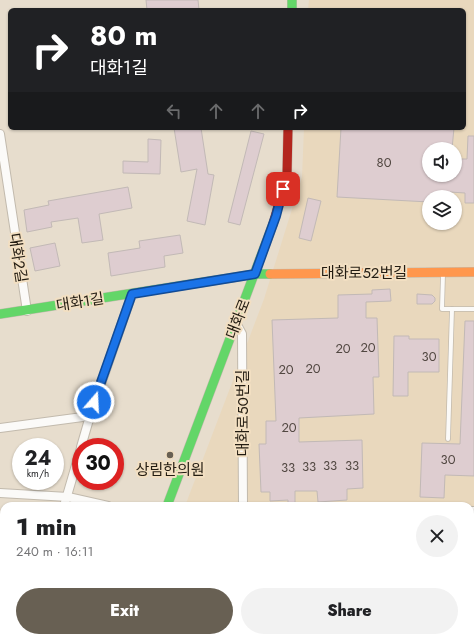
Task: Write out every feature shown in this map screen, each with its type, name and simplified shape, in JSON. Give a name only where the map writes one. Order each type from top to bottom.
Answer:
[{"type":"street","name":"대화로","points":[[169,502],[276,216],[287,175],[288,130]]},
{"type":"street","name":"대화2길","points":[[0,134],[3,185],[27,311]]},
{"type":"street","name":"대화로52번길","points":[[255,274],[474,272]]},
{"type":"street","name":"대화1길","points":[[0,314],[27,311],[255,274]]},
{"type":"street","points":[[84,438],[132,294]]},
{"type":"street","name":"대화로50번길","points":[[236,323],[242,334],[244,502]]},
{"type":"street","points":[[0,428],[90,416]]},
{"type":"street","points":[[66,502],[72,482]]},
{"type":"street","points":[[0,493],[68,497],[90,502]]},
{"type":"lane","points":[[443,273],[442,309],[474,309]]},
{"type":"lane","points":[[448,439],[452,309]]},
{"type":"shaded area","points":[[309,0],[474,0],[474,502],[187,502],[264,299],[302,177],[304,130],[466,130],[466,8],[308,8]]},
{"type":"building","points":[[146,0],[198,0],[199,8],[147,8]]},
{"type":"building","points":[[174,130],[201,130],[208,174],[214,175],[205,225],[187,221],[197,169],[181,172]]},
{"type":"building","points":[[341,130],[454,130],[453,142],[422,142],[422,182],[462,182],[462,159],[467,159],[468,136],[474,136],[474,203],[465,203],[465,193],[462,193],[462,190],[422,190],[422,202],[337,197]]},
{"type":"building","points":[[251,131],[264,134],[240,225],[228,222]]},
{"type":"building","points":[[148,139],[161,140],[160,174],[123,173],[123,161],[148,162]]},
{"type":"building","points":[[128,187],[132,208],[99,214],[103,240],[82,243],[78,218],[51,222],[52,227],[27,232],[24,210],[49,205],[48,201]]},
{"type":"building","points":[[308,198],[321,201],[311,241],[299,238]]},
{"type":"building","points":[[180,235],[183,253],[164,256],[165,267],[111,276],[108,253],[140,248],[139,241]]},
{"type":"building","points":[[55,243],[60,266],[35,271],[30,248]]},
{"type":"building","points":[[390,289],[391,301],[366,302],[366,318],[377,318],[379,377],[373,377],[374,414],[299,418],[299,442],[362,440],[363,488],[347,489],[347,500],[318,502],[317,491],[295,491],[295,502],[288,502],[288,500],[270,501],[270,492],[261,492],[259,444],[266,444],[266,421],[276,421],[272,320],[338,318],[338,295],[372,294],[372,290]]},
{"type":"building","points":[[417,294],[432,295],[435,298],[435,301],[432,304],[417,304]]},
{"type":"building","points":[[465,321],[474,321],[474,476],[445,475],[444,498],[420,497],[422,443],[460,444]]},
{"type":"building","points":[[394,336],[409,336],[409,339],[439,339],[439,372],[408,372],[408,396],[393,396]]},
{"type":"traffic: fast","points":[[292,0],[292,8]]},
{"type":"traffic: fast","points":[[169,502],[273,224]]},
{"type":"traffic: fast","points":[[0,314],[255,274],[270,274]]},
{"type":"traffic: slow","points":[[270,274],[474,272]]},
{"type":"traffic: jam","points":[[273,224],[287,175],[288,130]]},
{"type":"place","name":"상림한의원","points":[[170,455]]},
{"type":"route","points":[[94,402],[132,294],[255,274],[276,216],[283,189]]}]
